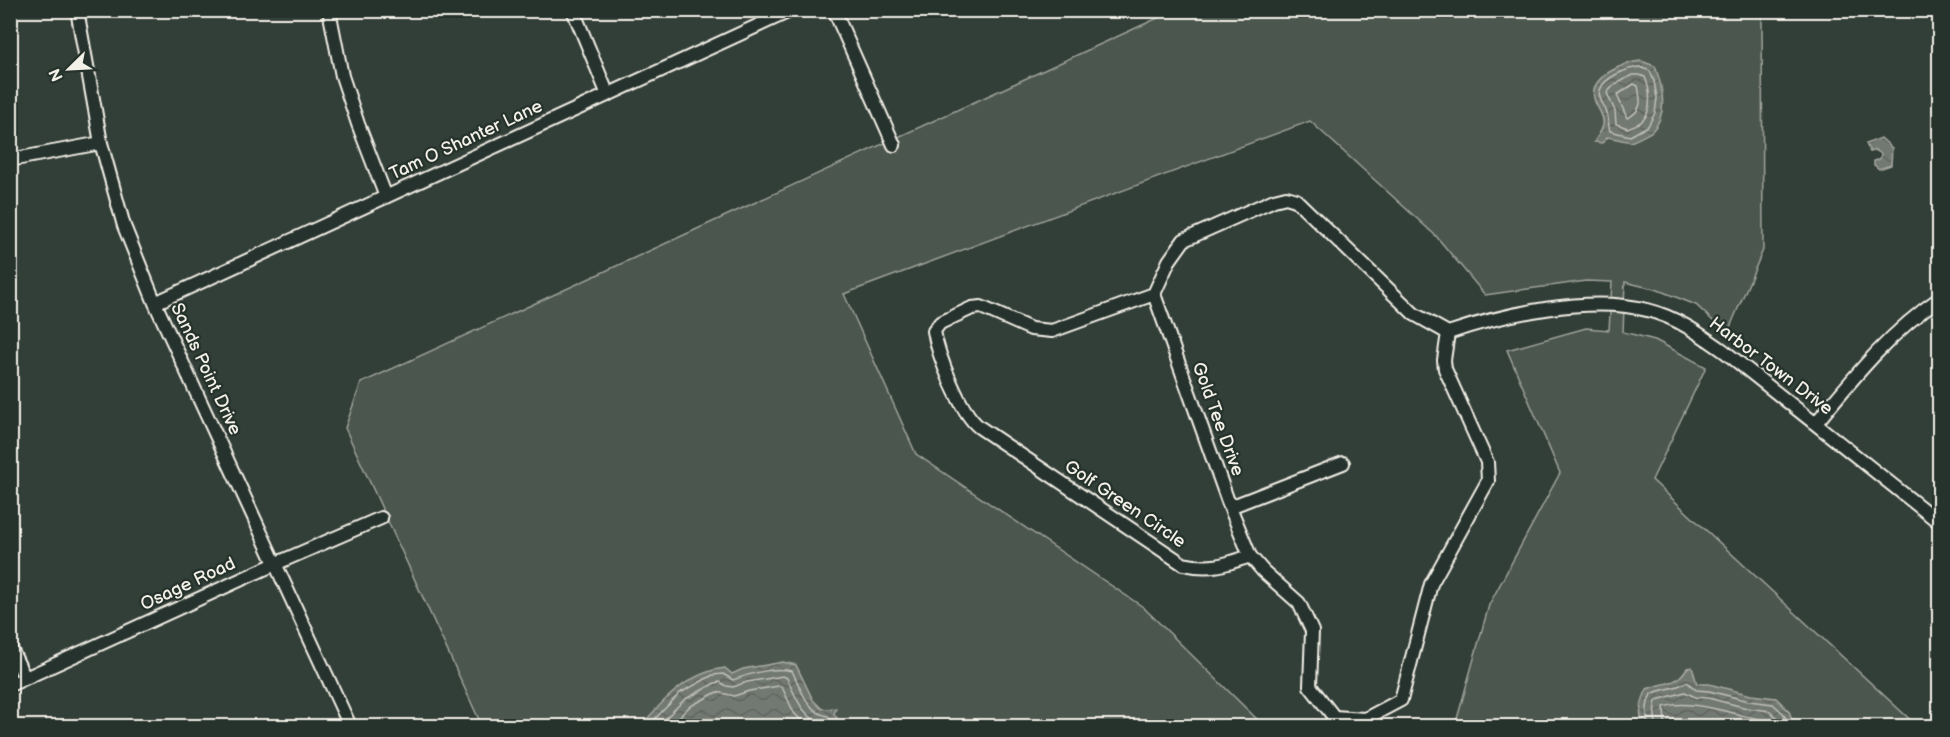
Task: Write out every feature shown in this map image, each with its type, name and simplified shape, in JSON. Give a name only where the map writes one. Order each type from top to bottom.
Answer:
[{"type":"street","name":"Sands Point Drive","points":[[77,10],[101,143],[124,226],[155,303],[350,726]]},
{"type":"street","points":[[329,10],[342,76],[386,197]]},
{"type":"street","points":[[573,10],[608,95]]},
{"type":"street","name":"Tam O Shanter Lane","points":[[155,303],[792,10]]},
{"type":"street","points":[[834,10],[894,145]]},
{"type":"street","points":[[10,160],[101,143]]},
{"type":"street","points":[[1154,294],[1169,261],[1184,240],[1274,200],[1286,197],[1296,200],[1413,314],[1448,333],[1445,369],[1487,462],[1488,481],[1431,584],[1401,700],[1365,720],[1334,717],[1310,686],[1312,631],[1299,603],[1263,571],[1250,556]]},
{"type":"street","name":"Gold Tee Drive","points":[[1154,294],[1230,507],[1250,556]]},
{"type":"street","name":"Golf Green Circle","points":[[1154,294],[1052,331],[1030,329],[990,310],[981,307],[972,308],[940,323],[934,331],[936,348],[970,420],[1183,564],[1215,568],[1250,556]]},
{"type":"street","points":[[1816,423],[1887,340],[1918,313],[1940,298]]},
{"type":"street","name":"Harbor Town Drive","points":[[1448,333],[1483,321],[1585,305],[1620,305],[1647,310],[1667,317],[1692,329],[1724,351],[1940,523]]},
{"type":"street","points":[[1230,507],[1342,463]]},
{"type":"street","name":"Osage Road","points":[[10,685],[381,518]]},
{"type":"street","points":[[10,647],[25,678]]},
{"type":"shaded area","points":[[1173,11],[1762,11],[1763,250],[1727,334],[1696,305],[1658,290],[1625,282],[1623,332],[1655,340],[1706,367],[1652,480],[1917,726],[1455,726],[1489,605],[1560,473],[1507,350],[1586,328],[1609,330],[1612,282],[1586,281],[1485,295],[1436,236],[1310,121],[844,294],[916,454],[1143,607],[1264,726],[482,726],[345,428],[361,383]]},
{"type":"water","points":[[1641,61],[1655,66],[1660,82],[1662,108],[1657,124],[1652,131],[1631,142],[1608,137],[1602,143],[1594,142],[1603,125],[1602,115],[1594,98],[1597,84],[1609,72],[1626,64]]},
{"type":"water","points":[[1881,138],[1892,148],[1891,165],[1879,169],[1874,165],[1874,161],[1880,159],[1881,154],[1875,150],[1870,152],[1866,144]]},
{"type":"water","points":[[783,662],[796,665],[813,700],[822,709],[836,708],[834,714],[839,721],[839,726],[641,726],[668,697],[688,681],[700,675],[725,668],[732,674],[743,669]]},
{"type":"water","points":[[1692,667],[1697,684],[1709,684],[1751,695],[1776,698],[1789,711],[1794,726],[1643,726],[1641,708],[1647,689],[1674,681],[1687,668]]}]
